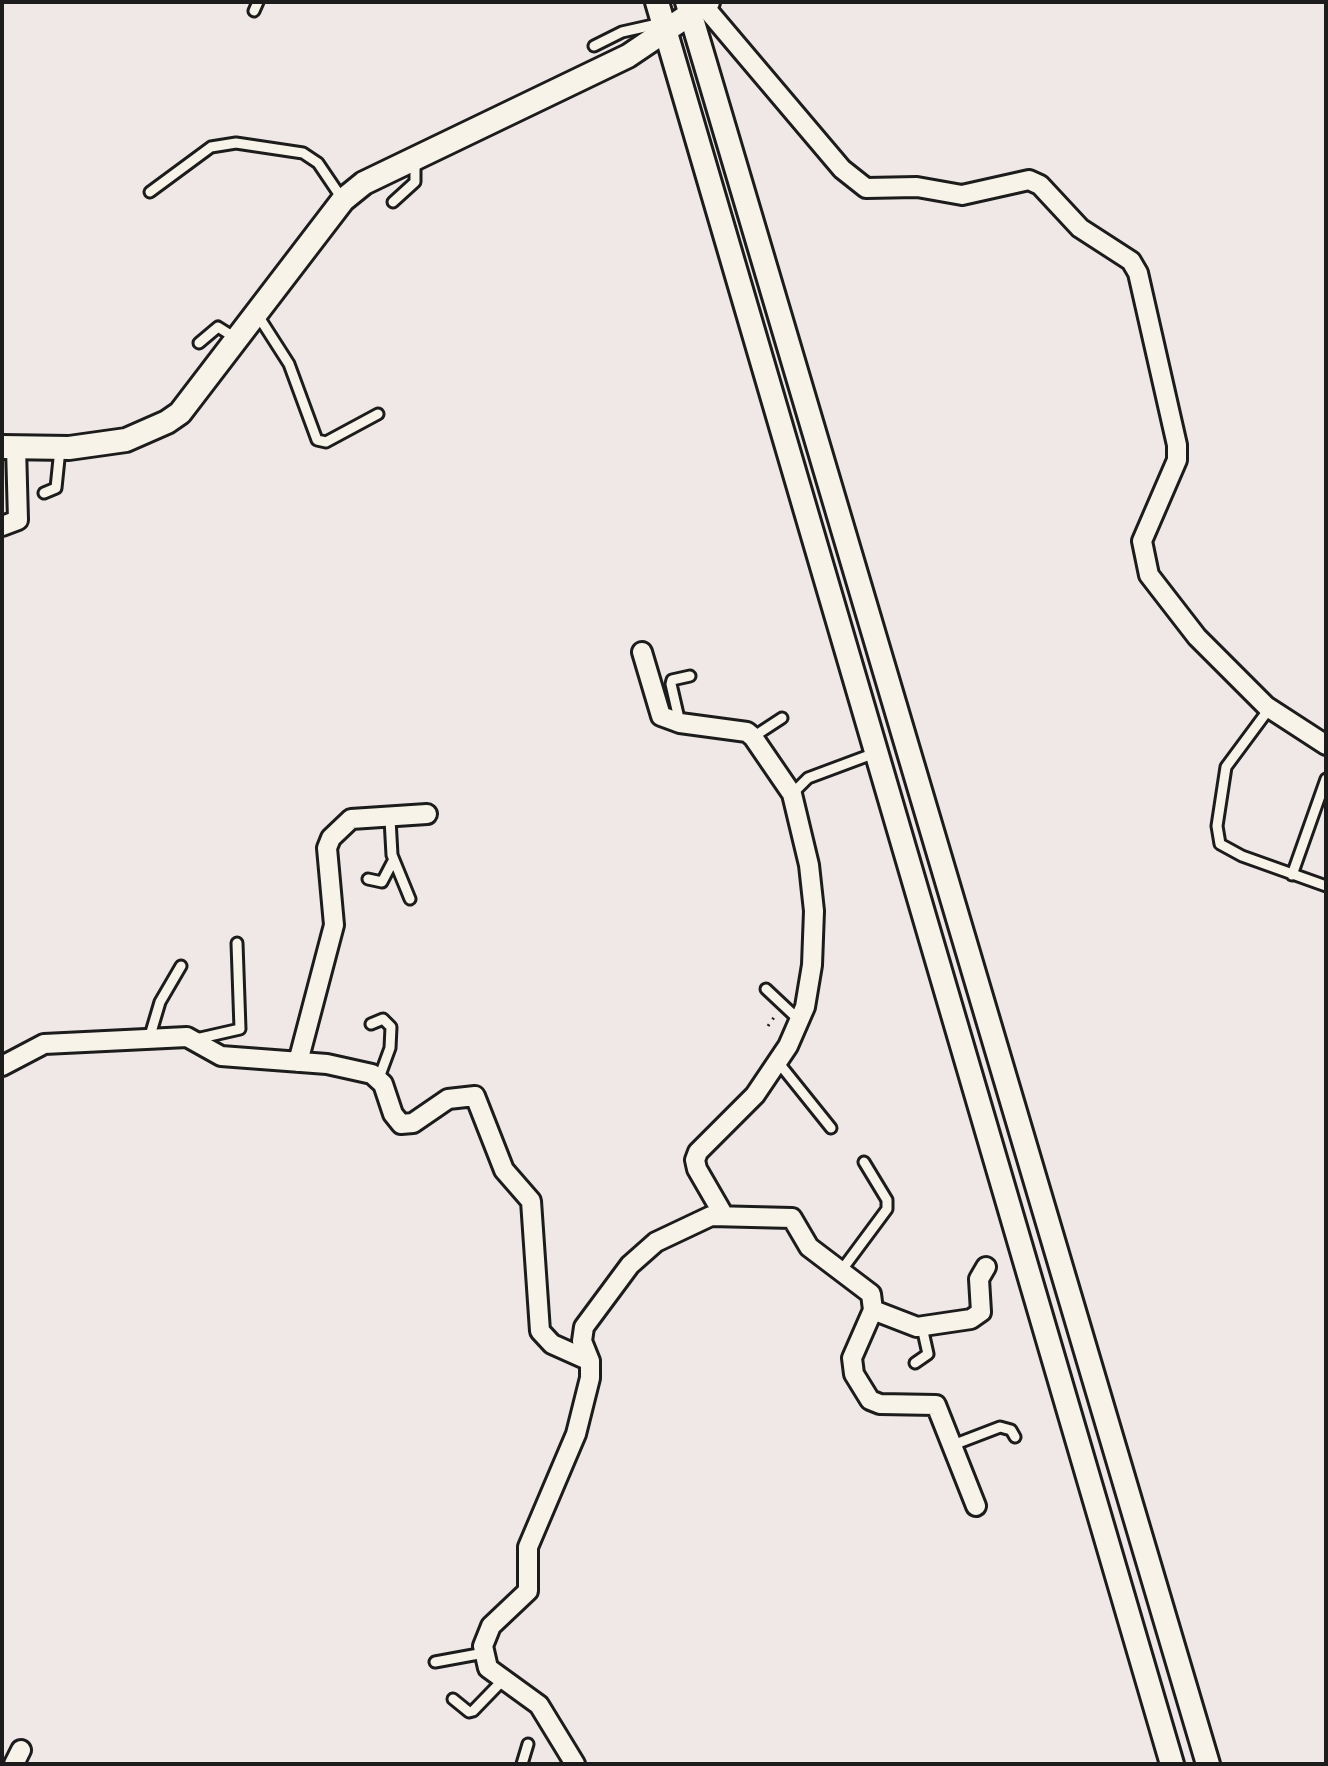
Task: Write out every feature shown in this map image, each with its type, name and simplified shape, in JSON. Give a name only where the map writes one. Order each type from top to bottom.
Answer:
[{"type":"street","points":[[2,526],[18,520],[9,447],[60,448],[126,440],[167,422],[180,413],[343,200],[364,183],[628,56],[659,15],[697,6]]},
{"type":"street","points":[[697,6],[842,169],[866,188],[917,187],[962,195],[1029,180],[1040,185],[1080,228],[1131,261],[1138,273],[1177,445],[1172,474],[1142,541],[1149,575],[1197,637],[1269,709],[1326,745]]},
{"type":"street","points":[[697,6],[1208,1764]]},
{"type":"street","points":[[659,15],[1172,1764]]},
{"type":"street","points":[[642,652],[656,709],[661,716],[680,723],[747,732],[753,737],[792,794],[809,865],[814,911],[812,965],[799,1020],[755,1095],[698,1152],[697,1169],[723,1214]]},
{"type":"street","points":[[298,1062],[334,925],[327,848],[331,838],[351,819],[390,819],[427,814]]},
{"type":"street","points":[[2,1066],[44,1044],[193,1039],[221,1056],[327,1064],[379,1078],[401,1124],[413,1123],[448,1099],[470,1095],[479,1101],[504,1170],[531,1201],[540,1331],[552,1344],[590,1361]]},
{"type":"street","points":[[575,1764],[539,1705],[488,1668],[484,1653],[485,1634],[528,1591],[528,1547],[579,1423],[590,1378],[590,1361],[582,1341],[584,1327],[630,1265],[665,1236],[723,1214],[792,1218],[803,1242],[871,1294],[873,1310],[852,1358],[854,1374],[862,1387],[874,1403],[936,1405],[976,1506]]},
{"type":"street","points":[[873,1310],[922,1327],[978,1317],[982,1306],[979,1279],[986,1267]]},
{"type":"lane","points":[[594,46],[659,15]]},
{"type":"lane","points":[[150,192],[211,147],[236,143],[303,153],[318,163],[343,200]]},
{"type":"lane","points":[[393,202],[415,182],[415,160]]},
{"type":"lane","points":[[257,313],[289,364],[317,440],[326,442],[378,414]]},
{"type":"lane","points":[[199,343],[218,327],[237,339]]},
{"type":"lane","points":[[44,493],[56,488],[60,448]]},
{"type":"lane","points":[[680,723],[671,684],[672,680],[690,676]]},
{"type":"lane","points":[[1269,709],[1226,767],[1218,835],[1220,844],[1242,856],[1326,886]]},
{"type":"lane","points":[[753,737],[782,718]]},
{"type":"lane","points":[[792,794],[808,778],[875,753]]},
{"type":"lane","points":[[1292,875],[1326,779]]},
{"type":"lane","points":[[390,819],[393,861],[410,899]]},
{"type":"lane","points":[[368,879],[382,882],[393,861]]},
{"type":"lane","points":[[193,1039],[240,1029],[237,943]]},
{"type":"lane","points":[[148,1040],[160,1002],[181,966]]},
{"type":"lane","points":[[766,989],[799,1020]]},
{"type":"lane","points":[[371,1024],[383,1019],[391,1027],[390,1048],[379,1078]]},
{"type":"lane","points":[[777,1062],[831,1128]]},
{"type":"lane","points":[[841,1271],[887,1209],[887,1200],[864,1162]]},
{"type":"lane","points":[[915,1363],[928,1354],[922,1327]]},
{"type":"lane","points":[[953,1445],[1000,1427],[1011,1430],[1015,1437]]},
{"type":"lane","points":[[435,1662],[484,1653]]},
{"type":"lane","points":[[453,1699],[469,1712],[473,1711],[503,1680]]},
{"type":"lane","points":[[522,1764],[528,1744]]}]
